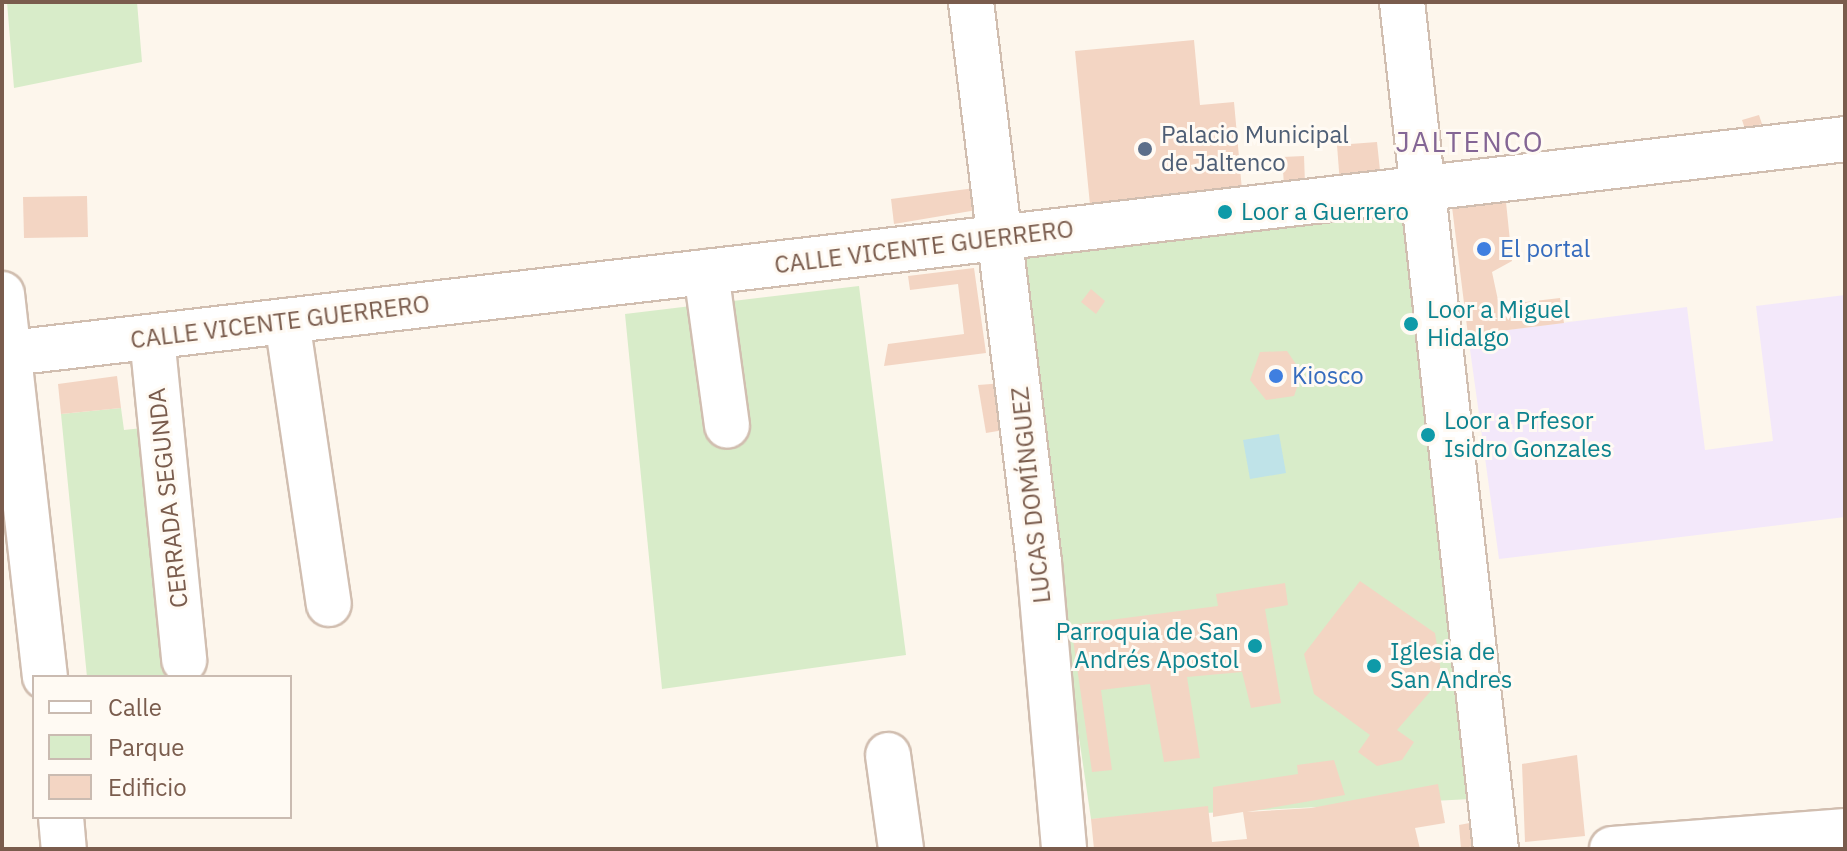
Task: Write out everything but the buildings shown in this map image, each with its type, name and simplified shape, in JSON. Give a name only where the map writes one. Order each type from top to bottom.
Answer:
[{"type":"street","name":"LUCAS DOMÍNGUEZ","points":[[971,2],[1039,562],[1064,849]]},
{"type":"street","points":[[1402,2],[1496,849]]},
{"type":"street","name":"CALLE VICENTE GUERRERO","points":[[5,354],[1845,139]]},
{"type":"street","points":[[706,272],[727,426]]},
{"type":"street","points":[[2,294],[5,354],[45,675]]},
{"type":"street","points":[[287,321],[329,604]]},
{"type":"street","name":"CERRADA SEGUNDA","points":[[152,337],[184,660]]},
{"type":"street","points":[[888,755],[901,849]]},
{"type":"street","points":[[61,819],[64,849]]},
{"type":"street","points":[[1612,849],[1845,831]]},
{"type":"shaded area","points":[[1845,295],[1845,517],[1499,559],[1468,335],[1687,307],[1705,450],[1773,441],[1756,306]]},
{"type":"green space","points":[[7,2],[137,2],[142,62],[14,88]]},
{"type":"green space","points":[[1418,202],[1490,798],[1091,819],[1007,248]]},
{"type":"green space","points":[[859,286],[906,655],[662,689],[625,314]]},
{"type":"green space","points":[[121,408],[124,430],[161,426],[186,675],[87,675],[61,414]]},
{"type":"water","points":[[1279,434],[1286,473],[1250,479],[1243,440]]},
{"type":"place","name":"Palacio Municipal de Jaltenco","points":[[1145,149]]},
{"type":"place","name":"Loor a Guerrero","points":[[1225,212]]},
{"type":"place","name":"El portal","points":[[1484,249]]},
{"type":"place","name":"Loor a Miguel Hidalgo","points":[[1411,324]]},
{"type":"place","name":"Kiosco","points":[[1276,376]]},
{"type":"place","name":"Loor a Prfesor Isidro Gonzales","points":[[1428,435]]},
{"type":"place","name":"Parroquia de San Andrés Apostol","points":[[1255,646]]},
{"type":"place","name":"Iglesia de San Andres","points":[[1374,666]]},
{"type":"district","name":"JALTENCO","points":[[1470,142]]}]
